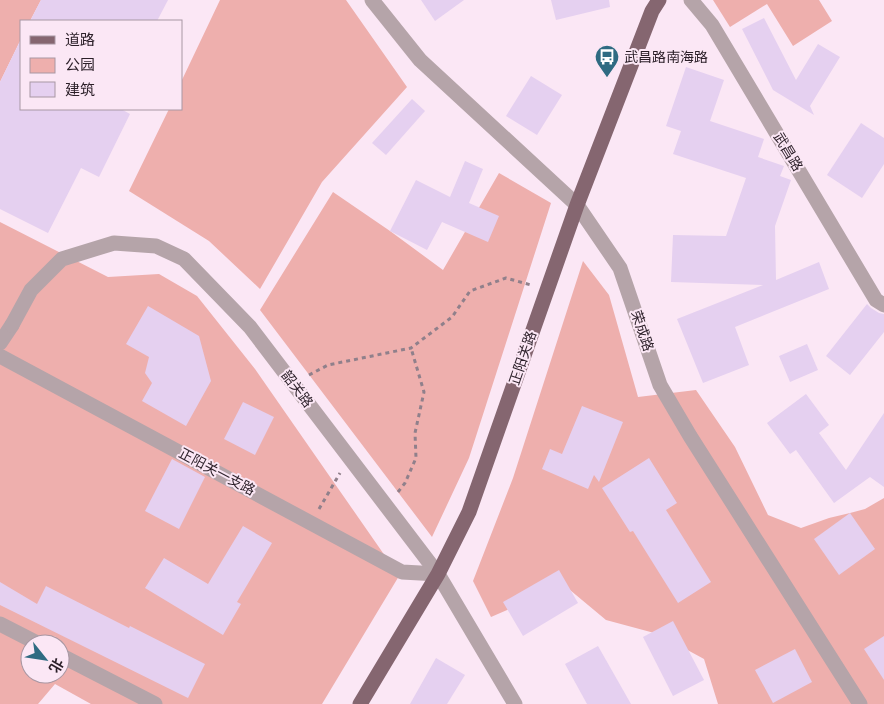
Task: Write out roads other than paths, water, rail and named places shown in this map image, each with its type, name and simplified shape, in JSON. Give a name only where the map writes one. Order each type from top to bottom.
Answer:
[{"type":"main road","name":"正阳关路","points":[[360,704],[438,574],[469,512],[577,205],[653,4]]},
{"type":"street","name":"荣成路","points":[[372,0],[420,60],[577,205],[620,268],[660,385],[690,436],[860,704]]},
{"type":"street","name":"武昌路","points":[[691,0],[712,25],[876,300],[884,305]]},
{"type":"street","name":"韶关路","points":[[0,343],[12,325],[30,290],[62,259],[114,243],[156,246],[184,259],[250,327],[438,574],[515,704]]},
{"type":"street","name":"正阳关一支路","points":[[0,356],[402,572],[438,574]]},
{"type":"street","points":[[0,624],[20,634]]},
{"type":"street","points":[[70,660],[156,704]]},
{"type":"place","name":"武昌路南海路","points":[[607,78]]}]
